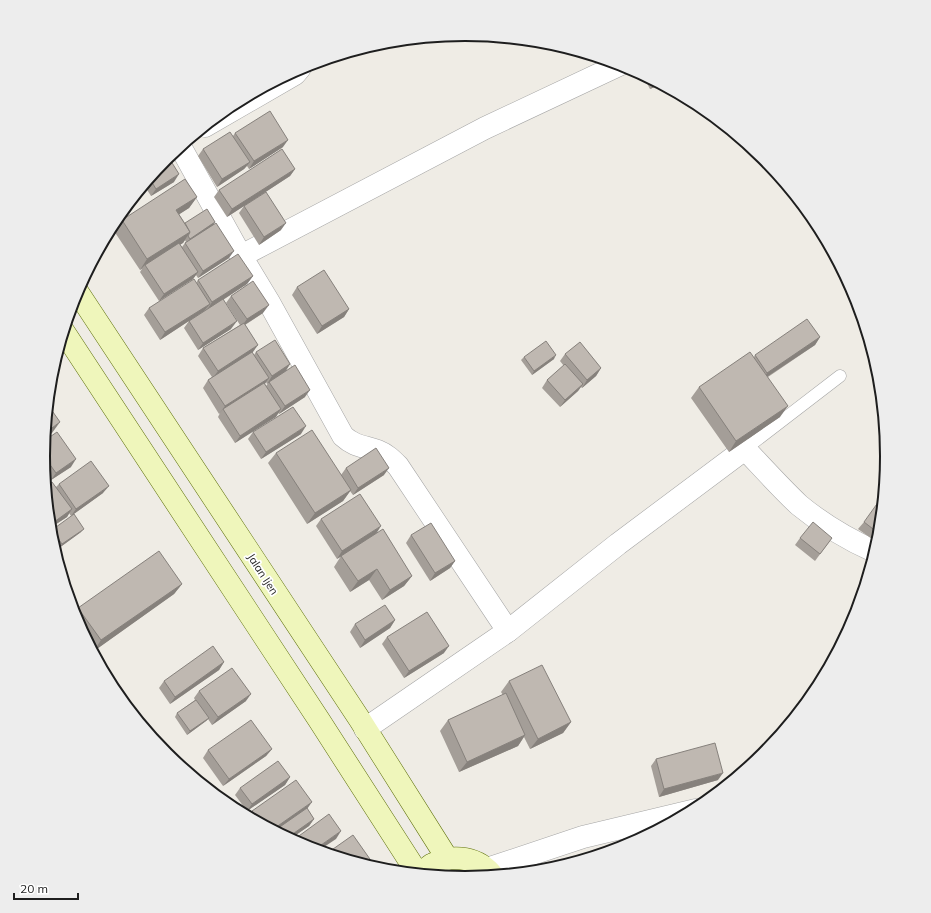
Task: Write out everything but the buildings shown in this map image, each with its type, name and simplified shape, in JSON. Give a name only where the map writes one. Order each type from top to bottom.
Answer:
[{"type":"street","points":[[241,256],[485,128],[612,68]]},
{"type":"street","points":[[183,152],[343,436],[356,446],[378,451],[390,458],[398,466],[508,631]]},
{"type":"street","name":"Jalan Ijen","points":[[82,298],[347,701],[447,858]]},
{"type":"street","points":[[68,337],[416,869]]},
{"type":"street","points":[[365,729],[508,631],[618,544],[745,449],[800,505],[830,527],[870,549]]},
{"type":"street","points":[[319,720],[347,701]]},
{"type":"street","points":[[493,871],[583,838],[674,815]]},
{"type":"street","points":[[425,870],[431,865],[447,858],[468,858],[489,871]]},
{"type":"lane","points":[[745,449],[840,376]]}]
